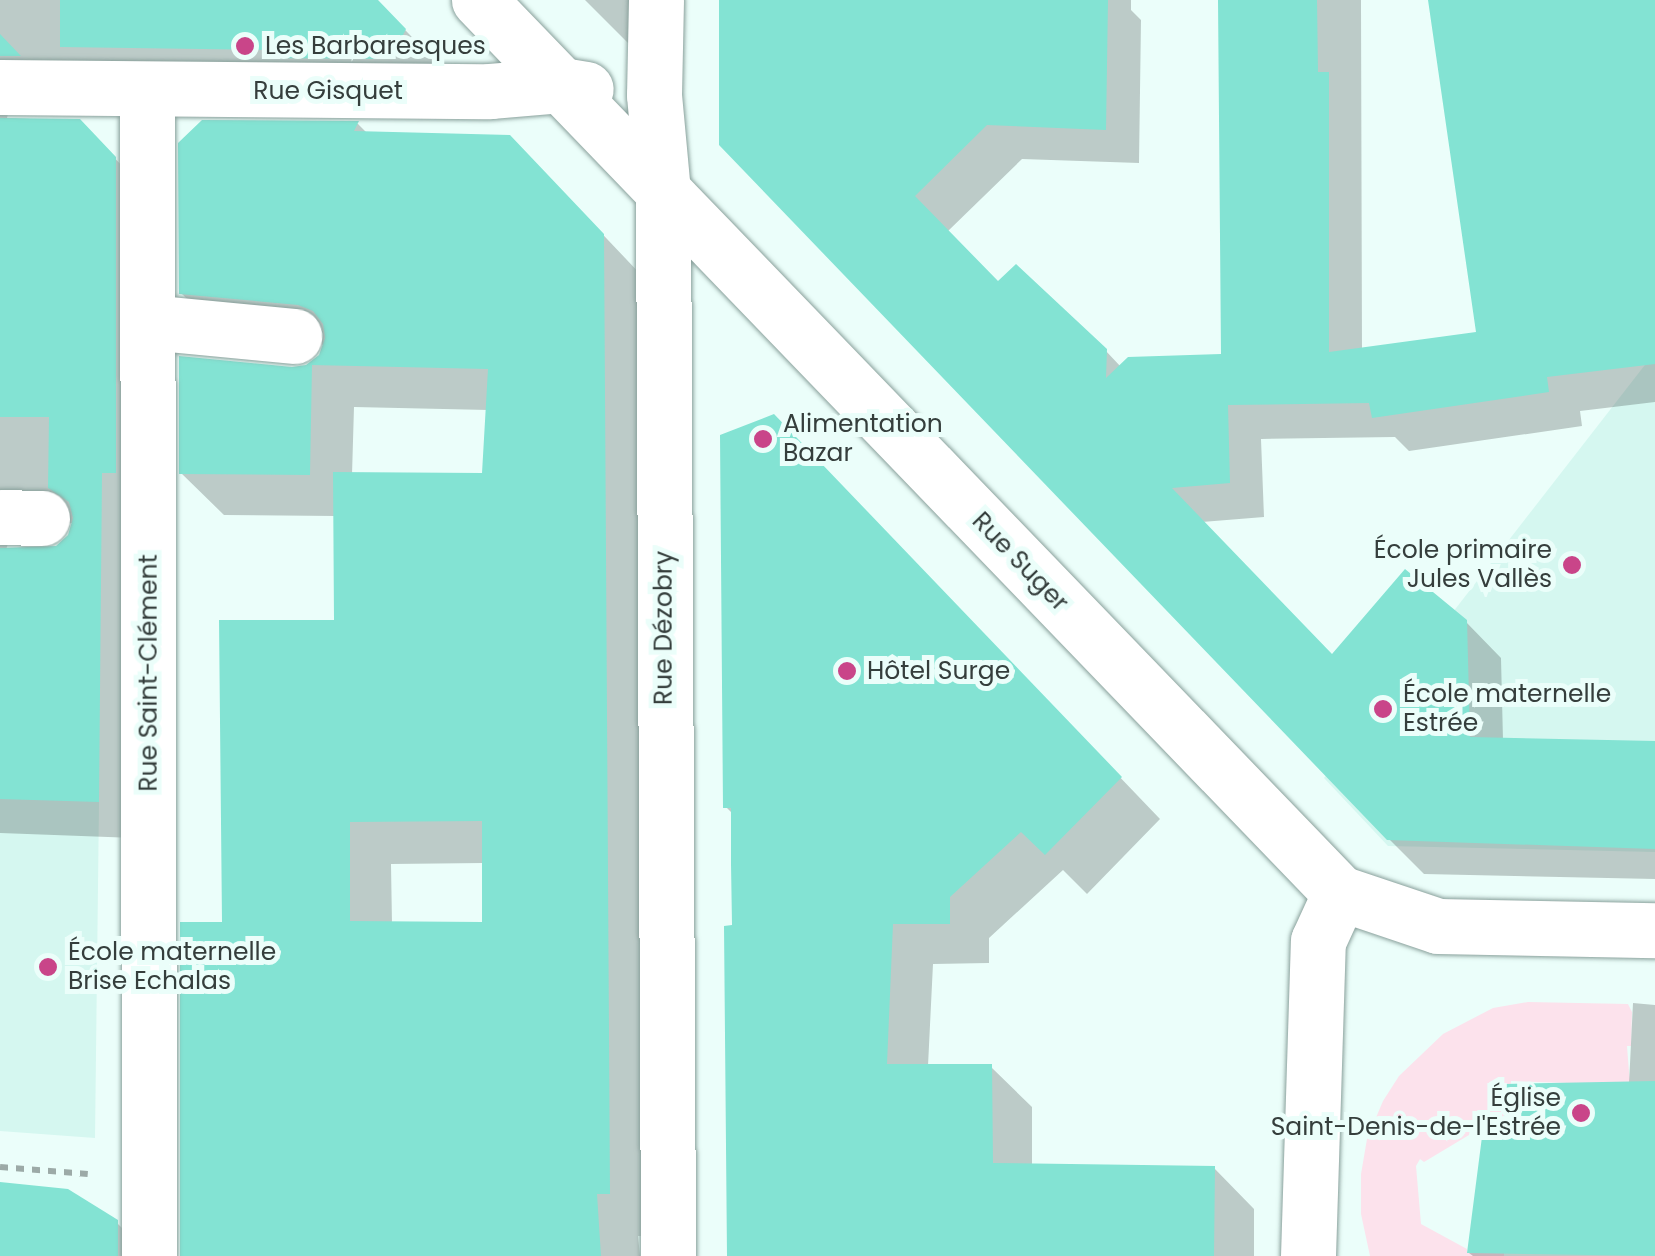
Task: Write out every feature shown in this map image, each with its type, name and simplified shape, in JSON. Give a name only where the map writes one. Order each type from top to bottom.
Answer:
[{"type":"street","name":"Rue Suger","points":[[479,0],[1340,893],[1438,926],[1655,930]]},
{"type":"street","name":"Rue Dézobry","points":[[656,0],[654,95],[663,192],[668,1256]]},
{"type":"street","name":"Rue Gisquet","points":[[0,86],[490,91],[561,85],[654,95]]},
{"type":"street","name":"Rue Saint-Clément","points":[[147,90],[149,1256]]},
{"type":"street","points":[[148,322],[294,336]]},
{"type":"street","points":[[1308,1256],[1318,941],[1340,893]]},
{"type":"path","points":[[0,1166],[150,1179]]},
{"type":"shaded area","name":"École primaire Jules Vallès","points":[[1655,352],[1655,852],[1388,846],[1324,778]]},
{"type":"shaded area","name":"École maternelle Brise Echalas","points":[[0,617],[99,802],[95,1138],[0,1131]]},
{"type":"shaded area","points":[[1528,1002],[1628,1004],[1632,1012],[1631,1046],[1627,1046],[1630,1085],[1511,1081],[1506,1134],[1470,1129],[1469,1135],[1424,1162],[1420,1159],[1416,1166],[1421,1224],[1467,1249],[1467,1253],[1504,1251],[1504,1256],[1370,1256],[1361,1214],[1361,1174],[1367,1139],[1383,1101],[1399,1076],[1443,1034],[1493,1008]]},
{"type":"building","points":[[60,0],[378,0],[406,29],[391,59],[264,58],[272,50],[60,47]]},
{"type":"building","points":[[719,0],[1108,0],[1106,130],[987,125],[915,196],[998,281],[1016,264],[1107,349],[1106,378],[1128,357],[1221,354],[1218,0],[1317,0],[1318,72],[1329,72],[1329,352],[1476,332],[1428,0],[1655,0],[1655,364],[1547,377],[1549,392],[1372,418],[1369,403],[1228,405],[1230,483],[1172,488],[1332,654],[1405,569],[1467,620],[1470,737],[1655,741],[1655,849],[1387,840],[719,145]]},
{"type":"building","points":[[0,34],[21,56],[0,56]]},
{"type":"building","points":[[0,118],[80,119],[116,157],[116,473],[102,473],[99,802],[0,799],[0,548],[56,546],[68,535],[73,518],[69,502],[48,488],[49,417],[0,417]]},
{"type":"building","points":[[202,120],[359,121],[354,131],[510,135],[604,234],[610,1194],[597,1194],[601,1256],[180,1256],[180,922],[222,922],[219,620],[334,620],[333,472],[482,473],[488,369],[312,365],[310,475],[179,474],[179,356],[292,367],[306,365],[319,355],[325,338],[323,324],[313,311],[298,305],[179,294],[178,143]],"holes":[[[482,821],[482,922],[350,921],[350,822]]]},
{"type":"building","points":[[774,414],[1122,777],[1045,855],[1021,832],[950,897],[950,924],[893,924],[887,1064],[992,1064],[993,1163],[1215,1166],[1214,1256],[727,1256],[724,926],[732,925],[731,808],[723,808],[720,435]]},
{"type":"building","name":"Église Saint-Denis-de-l'Estrée","points":[[1655,1081],[1655,1256],[1467,1253],[1483,1129],[1504,1131],[1505,1084]]},
{"type":"building","points":[[0,1182],[68,1189],[118,1220],[118,1256],[0,1256]]},
{"type":"place","name":"Les Barbaresques","points":[[245,46]]},
{"type":"place","name":"Alimentation Bazar","points":[[763,439]]},
{"type":"place","name":"École primaire Jules Vallès","points":[[1572,565]]},
{"type":"place","name":"Hôtel Surge","points":[[847,671]]},
{"type":"place","name":"École maternelle Estrée","points":[[1383,709]]},
{"type":"place","name":"École maternelle Brise Echalas","points":[[48,967]]},
{"type":"place","name":"Église Saint-Denis-de-l'Estrée","points":[[1581,1113]]}]
